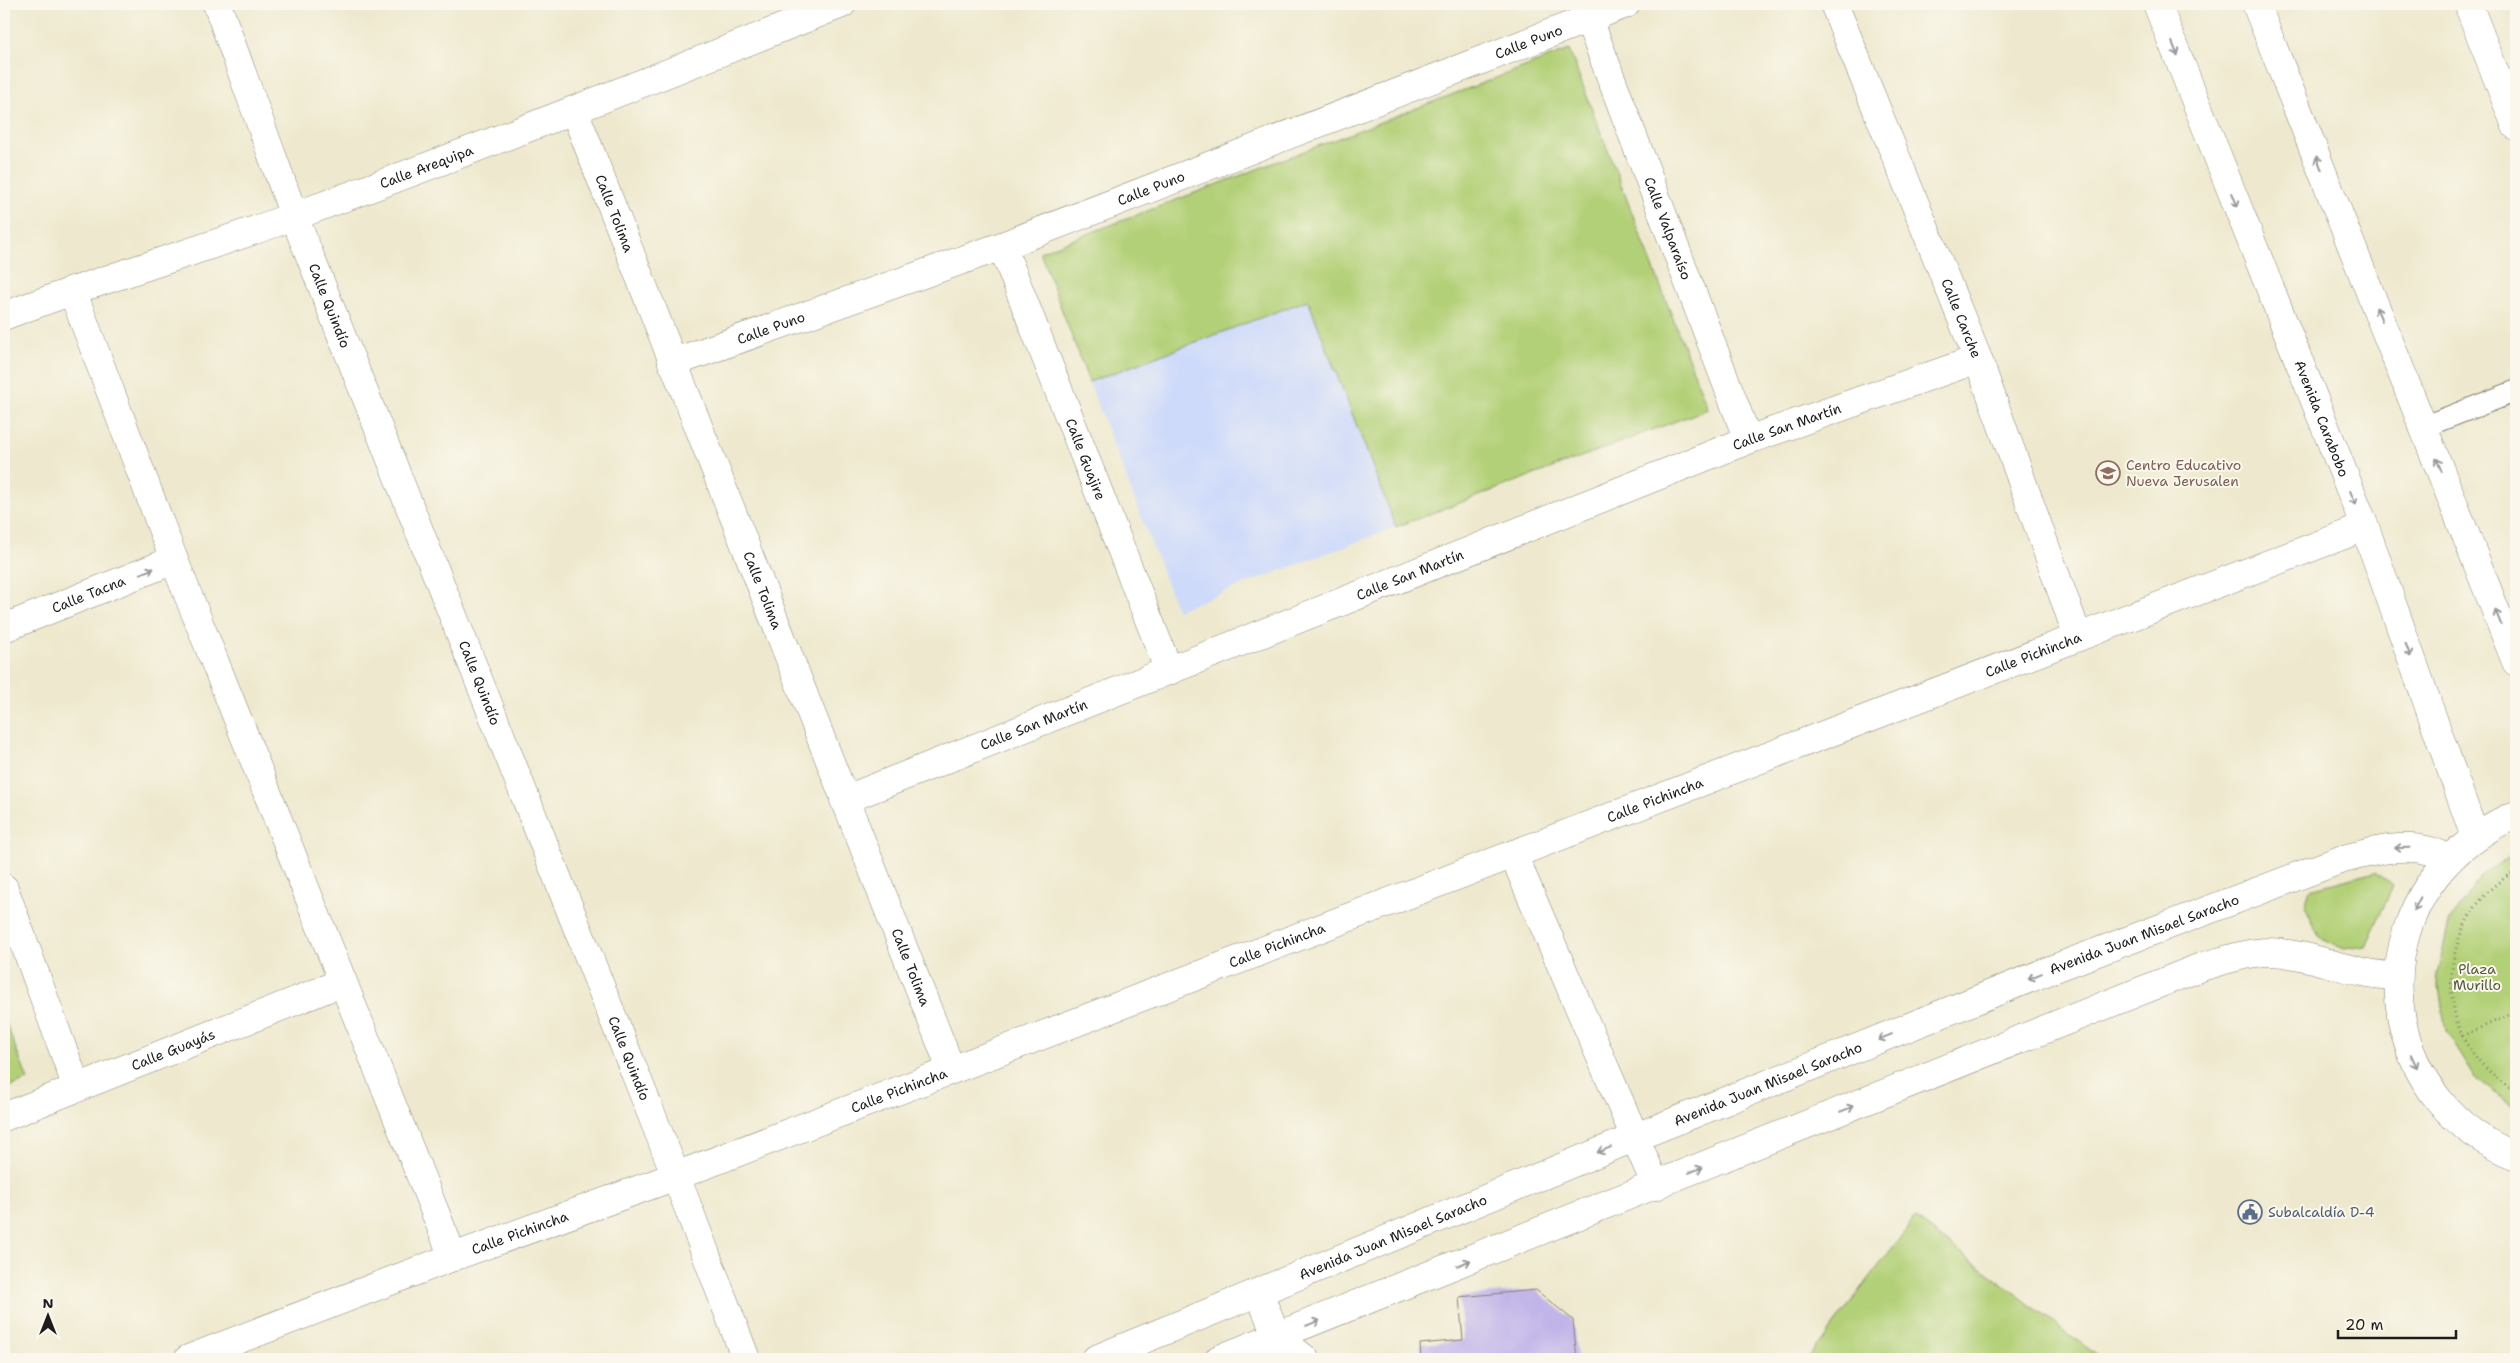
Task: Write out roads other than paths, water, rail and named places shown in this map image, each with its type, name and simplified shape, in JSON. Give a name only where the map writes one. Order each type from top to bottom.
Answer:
[{"type":"street","name":"Calle Quindío","points":[[218,4],[294,216],[676,1176],[746,1359]]},
{"type":"street","name":"Calle Arequipa","points":[[4,316],[72,290],[294,216],[574,110],[842,4]]},
{"type":"street","name":"Calle Puno","points":[[672,363],[1002,246],[1588,17],[1626,4]]},
{"type":"street","name":"Calle Carche","points":[[1834,4],[1978,359],[2078,637]]},
{"type":"street","name":"Avenida Carabobo","points":[[2157,4],[2365,527],[2475,837]]},
{"type":"street","points":[[2468,4],[2513,110]]},
{"type":"street","points":[[2259,5],[2516,662]]},
{"type":"street","name":"Calle Valparaíso","points":[[1588,17],[1748,440]]},
{"type":"street","name":"Calle Tolima","points":[[574,110],[844,800],[952,1069]]},
{"type":"street","name":"Calle Guajire","points":[[1002,246],[1169,671]]},
{"type":"street","points":[[72,290],[174,560],[453,1257]]},
{"type":"street","name":"Calle San Martín","points":[[844,800],[1748,440],[1978,359]]},
{"type":"street","name":"Calle Pichincha","points":[[188,1359],[453,1257],[676,1176],[2365,527]]},
{"type":"street","name":"Calle Tacna","points":[[4,628],[174,560]]},
{"type":"street","points":[[2516,815],[2475,837],[2449,859],[2423,893],[2413,913],[2404,940],[2398,976],[2398,996],[2405,1035],[2411,1054],[2430,1090],[2456,1120],[2472,1133],[2516,1156]]},
{"type":"street","name":"Avenida Juan Misael Saracho","points":[[1096,1359],[1636,1137],[2058,967],[2340,860],[2382,849],[2410,848],[2439,853],[2449,859]]},
{"type":"street","points":[[1513,854],[1656,1186]]},
{"type":"street","points":[[4,888],[77,1088]]},
{"type":"street","points":[[1219,1359],[2201,967],[2237,956],[2269,952],[2311,958],[2349,970],[2381,976],[2398,976]]},
{"type":"street","name":"Calle Guayás","points":[[4,1118],[343,982]]},
{"type":"street","points":[[1259,1293],[1277,1337],[1305,1359]]},
{"type":"lane","points":[[2424,427],[2516,390]]},
{"type":"place","name":"Centro Educativo Nueva Jerusalen","points":[[2108,473]]},
{"type":"place","name":"Subalcaldía D-4","points":[[2250,1212]]},
{"type":"park label","name":"Plaza Murillo","points":[[2477,978]]}]
